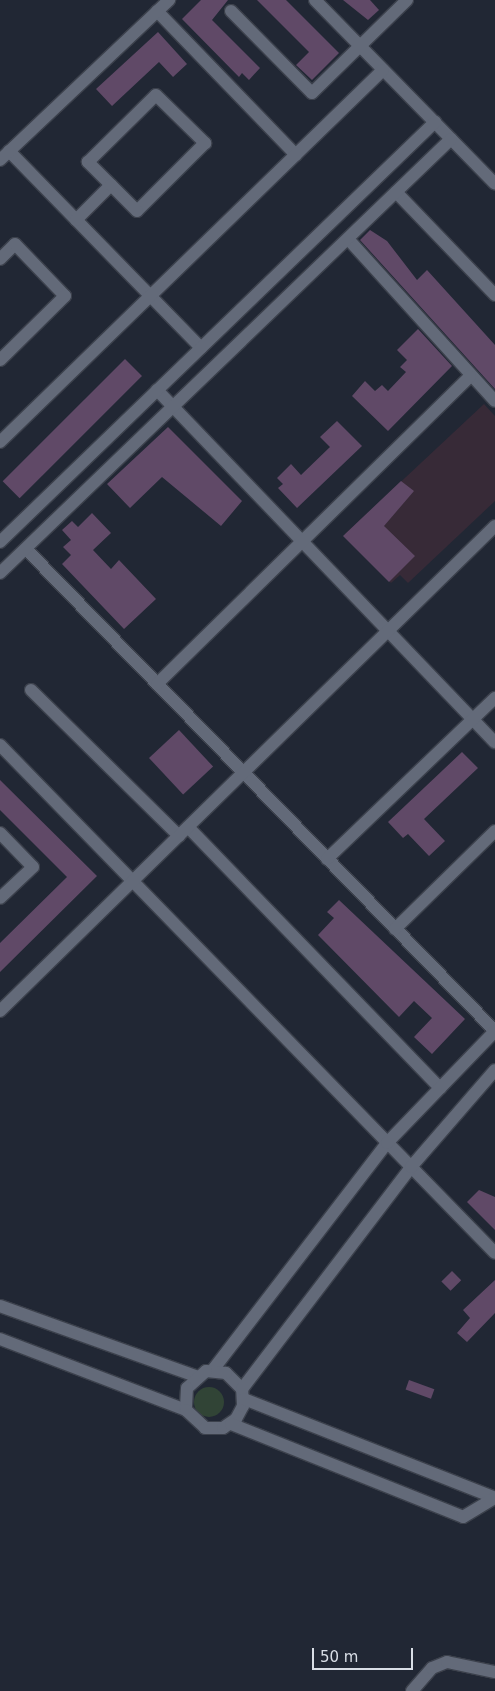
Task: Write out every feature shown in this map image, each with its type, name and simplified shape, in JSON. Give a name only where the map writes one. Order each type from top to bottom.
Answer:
[{"type":"street","points":[[168,0],[5,156],[76,220],[201,348]]},
{"type":"street","points":[[315,0],[495,184]]},
{"type":"street","points":[[231,11],[312,93],[407,0]]},
{"type":"street","points":[[157,11],[296,154]]},
{"type":"street","points":[[0,442],[383,70]]},
{"type":"street","points":[[156,95],[205,143],[137,211],[111,185],[88,162],[156,95]]},
{"type":"street","points":[[0,542],[435,122]]},
{"type":"street","points":[[0,574],[349,240],[451,139]]},
{"type":"street","points":[[76,220],[111,185]]},
{"type":"street","points":[[396,192],[495,294]]},
{"type":"street","points":[[349,240],[470,376],[495,400]]},
{"type":"street","points":[[0,259],[15,244],[66,296],[0,360]]},
{"type":"street","points":[[157,684],[470,376]]},
{"type":"street","points":[[157,390],[495,742]]},
{"type":"street","points":[[0,1011],[495,526]]},
{"type":"street","points":[[26,549],[495,1031],[387,1143],[212,1370],[196,1376],[185,1395],[186,1410]]},
{"type":"street","points":[[31,690],[179,836]]},
{"type":"street","points":[[327,859],[495,698]]},
{"type":"street","points":[[0,745],[495,1253]]},
{"type":"street","points":[[188,826],[440,1088]]},
{"type":"street","points":[[395,929],[495,831]]},
{"type":"street","points":[[0,833],[33,867],[0,898]]},
{"type":"street","points":[[231,1424],[241,1413],[243,1394],[411,1167],[495,1070]]},
{"type":"street","points":[[0,1306],[196,1376]]},
{"type":"street","points":[[0,1338],[186,1410],[205,1428],[231,1424],[463,1517],[495,1498]]},
{"type":"street","points":[[212,1370],[226,1373],[243,1394],[495,1498]]},
{"type":"street","points":[[412,1691],[432,1668],[447,1662],[495,1672]]},
{"type":"shaded area","points":[[484,404],[495,416],[495,501],[408,583],[400,575],[391,583],[345,534]]},
{"type":"green space","points":[[209,1387],[220,1391],[224,1402],[220,1413],[209,1417],[198,1413],[194,1402],[198,1391]]},
{"type":"building","points":[[201,0],[228,0],[212,20],[260,68],[249,80],[242,73],[239,77],[182,19]]},
{"type":"building","points":[[257,0],[286,0],[339,53],[312,80],[296,65],[309,52]]},
{"type":"building","points":[[343,0],[370,0],[379,10],[368,20]]},
{"type":"building","points":[[158,32],[187,64],[173,77],[159,62],[112,106],[96,89]]},
{"type":"building","points":[[370,230],[387,241],[417,280],[427,270],[495,345],[495,389],[360,240]]},
{"type":"building","points":[[418,329],[452,366],[388,431],[352,396],[365,381],[375,391],[382,385],[388,391],[406,372],[400,367],[407,360],[397,350]]},
{"type":"building","points":[[125,359],[142,376],[20,498],[3,481]]},
{"type":"building","points":[[337,421],[362,446],[297,508],[278,488],[283,484],[277,478],[291,464],[301,475],[330,447],[320,437]]},
{"type":"building","points":[[168,427],[242,501],[221,526],[162,477],[130,508],[107,484]]},
{"type":"building","points":[[401,481],[414,491],[384,526],[415,556],[389,582],[343,536]]},
{"type":"building","points":[[92,513],[111,533],[93,550],[111,569],[119,560],[156,599],[124,629],[62,564],[71,555],[63,547],[71,540],[62,530],[72,521],[78,527]]},
{"type":"building","points":[[179,730],[213,767],[183,795],[149,758]]},
{"type":"building","points":[[462,752],[478,768],[424,819],[445,841],[429,856],[408,834],[403,838],[388,822]]},
{"type":"building","points":[[0,780],[97,876],[0,972],[0,943],[67,877],[0,810]]},
{"type":"building","points":[[339,900],[465,1019],[432,1054],[414,1037],[432,1018],[414,1001],[399,1017],[318,935],[334,918],[327,912]]},
{"type":"building","points":[[479,1190],[495,1197],[495,1230],[467,1202]]},
{"type":"building","points":[[452,1271],[461,1280],[451,1291],[441,1282]]},
{"type":"building","points":[[495,1280],[495,1313],[467,1342],[457,1333],[470,1318],[463,1310]]},
{"type":"building","points":[[409,1380],[434,1389],[431,1399],[406,1389]]}]
